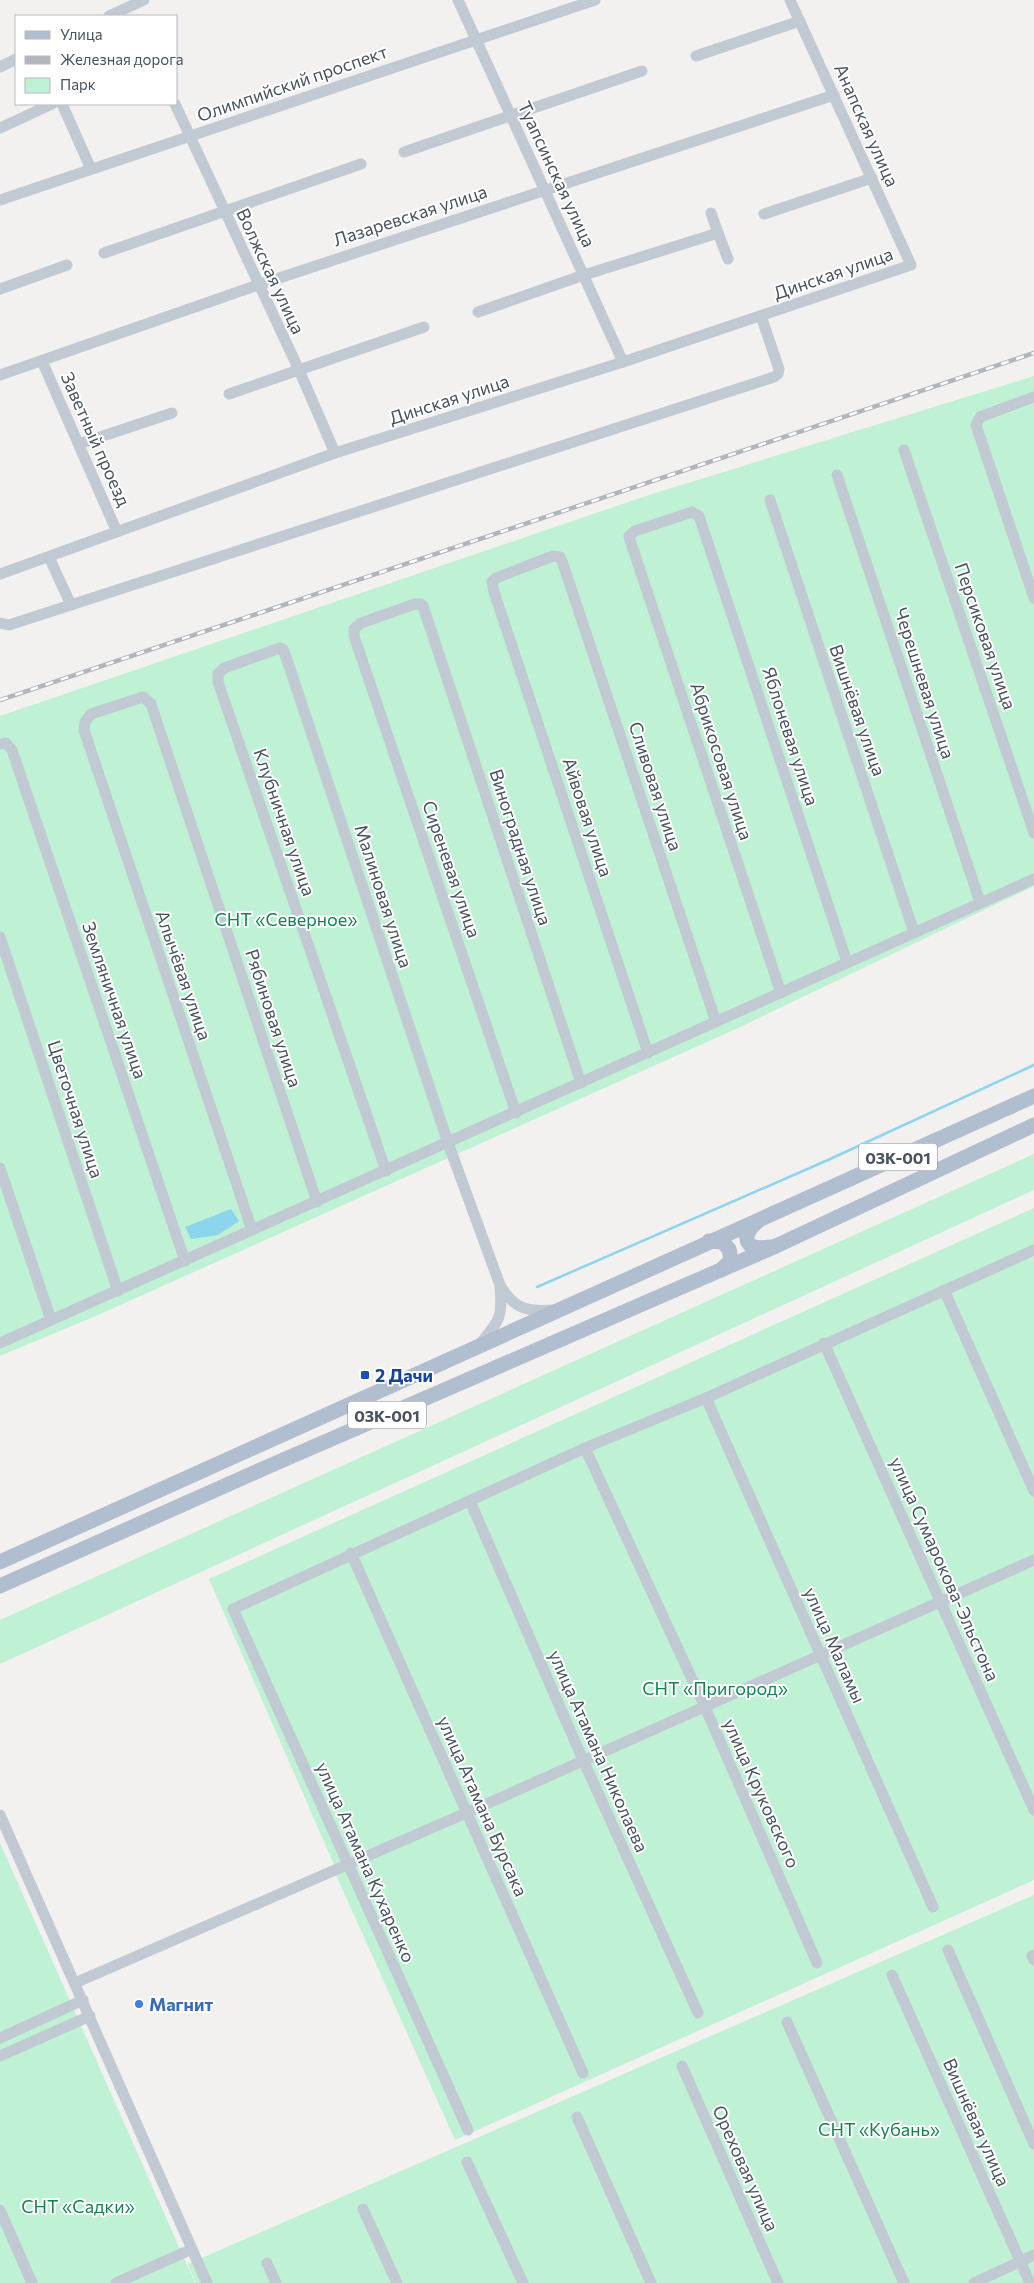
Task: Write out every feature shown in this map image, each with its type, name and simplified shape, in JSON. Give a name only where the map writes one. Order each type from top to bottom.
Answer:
[{"type":"main road","name":"03К-001","points":[[0,1562],[1034,1096]]},
{"type":"main road","name":"03К-001","points":[[0,1586],[267,1467],[776,1246],[1034,1125]]},
{"type":"main road","name":"03К-001","points":[[762,1217],[747,1232],[748,1241],[753,1247],[758,1249],[776,1246]]},
{"type":"main road","points":[[709,1241],[722,1242],[729,1249],[731,1260],[721,1270]]},
{"type":"street","points":[[112,15],[131,8],[144,0]]},
{"type":"street","name":"Туапсинская улица","points":[[458,0],[623,362]]},
{"type":"street","name":"Олимпийский проспект","points":[[0,200],[595,0]]},
{"type":"street","name":"Анапская улица","points":[[790,0],[911,265]]},
{"type":"street","points":[[696,56],[800,21]]},
{"type":"street","points":[[0,67],[15,60]]},
{"type":"street","points":[[404,152],[642,71]]},
{"type":"street","name":"Лазаревская улица","points":[[0,375],[258,285],[544,189],[834,95]]},
{"type":"street","points":[[0,128],[50,105]]},
{"type":"street","points":[[62,105],[91,169]]},
{"type":"street","name":"Волжская улица","points":[[175,105],[299,370],[335,453]]},
{"type":"street","points":[[104,253],[361,164]]},
{"type":"street","points":[[764,214],[872,178]]},
{"type":"street","points":[[711,213],[728,259]]},
{"type":"street","points":[[478,312],[584,275],[718,233]]},
{"type":"street","points":[[0,288],[67,265]]},
{"type":"street","name":"Динская улица","points":[[0,574],[335,453],[623,362],[911,265]]},
{"type":"street","points":[[0,623],[9,625],[774,377],[778,374],[778,369],[761,316]]},
{"type":"street","points":[[229,394],[424,327]]},
{"type":"street","name":"Заветный проезд","points":[[42,361],[117,532]]},
{"type":"street","points":[[1034,397],[980,417],[977,420],[977,430],[1034,598]]},
{"type":"street","points":[[79,444],[172,413]]},
{"type":"street","name":"Персиковая улица","points":[[904,450],[1034,833]]},
{"type":"street","name":"Черешневая улица","points":[[837,475],[980,902]]},
{"type":"street","name":"Вишнёвая улица","points":[[770,500],[914,932]]},
{"type":"street","name":"Яблоневая улица","points":[[630,540],[629,536],[635,531],[692,512],[697,513],[701,520],[846,962]]},
{"type":"street","name":"Абрикосовая улица","points":[[630,540],[781,993]]},
{"type":"street","name":"Айвовая улица","points":[[562,561],[560,557],[553,556],[496,578],[492,582],[648,1053]]},
{"type":"street","points":[[49,557],[71,605]]},
{"type":"street","name":"Сливовая улица","points":[[562,561],[716,1022]]},
{"type":"street","name":"Виноградная улица","points":[[354,636],[354,629],[362,622],[415,604],[423,606],[581,1083]]},
{"type":"street","name":"Сиреневая улица","points":[[354,636],[516,1113]]},
{"type":"street","name":"Клубничная улица","points":[[287,660],[283,649],[275,649],[224,668],[218,674],[218,682],[386,1171]]},
{"type":"street","name":"Малиновая улица","points":[[287,660],[448,1143],[500,1285]]},
{"type":"street","name":"Рябиновая улица","points":[[84,730],[85,722],[91,714],[143,697],[151,704],[317,1202]]},
{"type":"street","name":"Алычёвая улица","points":[[84,730],[252,1230]]},
{"type":"street","name":"Земляничная улица","points":[[0,744],[6,742],[12,750],[185,1261]]},
{"type":"street","points":[[0,1343],[1034,879]]},
{"type":"street","name":"Цветочная улица","points":[[0,937],[118,1291]]},
{"type":"street","points":[[0,1168],[51,1320]]},
{"type":"street","points":[[351,1553],[585,1448],[706,1398],[824,1343],[1034,1250]]},
{"type":"street","points":[[500,1285],[508,1299],[520,1307],[536,1311],[556,1310]]},
{"type":"street","points":[[478,1346],[498,1322],[501,1310],[500,1285]]},
{"type":"street","points":[[944,1290],[1034,1490]]},
{"type":"street","name":"улица Сумарокова-Эльстона","points":[[824,1343],[1034,1810]]},
{"type":"street","name":"улица Маламы","points":[[706,1398],[933,1907]]},
{"type":"street","name":"улица Круковского","points":[[585,1448],[705,1707],[817,1962]]},
{"type":"street","name":"улица Атамана Николаева","points":[[470,1501],[583,1760],[698,2013]]},
{"type":"street","name":"улица Атамана Кухаренко","points":[[351,1553],[233,1609],[468,2130]]},
{"type":"street","name":"улица Атамана Бурсака","points":[[351,1553],[583,2073]]},
{"type":"street","points":[[75,1983],[466,1813],[940,1600],[1034,1560]]},
{"type":"street","points":[[0,1814],[192,2249],[202,2282]]},
{"type":"street","points":[[948,1950],[1034,2144]]},
{"type":"street","name":"Вишнёвая улица","points":[[892,1975],[1030,2283]]},
{"type":"street","points":[[0,2038],[83,2000]]},
{"type":"street","points":[[0,2056],[90,2016]]},
{"type":"street","points":[[787,2022],[904,2283]]},
{"type":"street","name":"Ореховая улица","points":[[682,2066],[778,2283]]},
{"type":"street","points":[[577,2118],[651,2283]]},
{"type":"street","points":[[467,2162],[523,2283]]},
{"type":"street","points":[[363,2209],[397,2283]]},
{"type":"street","points":[[0,2210],[32,2283]]},
{"type":"street","points":[[116,2283],[192,2249]]},
{"type":"street","points":[[974,2283],[1034,2255]]},
{"type":"street","points":[[267,2263],[276,2283]]},
{"type":"green space","name":"СНТ «Северное»","points":[[1034,376],[1034,886],[738,1028],[98,1315],[0,1356],[0,716],[649,495]]},
{"type":"green space","points":[[1034,1154],[1034,1190],[0,1664],[0,1620]]},
{"type":"green space","name":"СНТ «Пригород»","points":[[1034,1208],[1034,1880],[455,2140],[336,1875],[336,1869],[209,1579]]},
{"type":"green space","name":"СНТ «Садки»","points":[[0,1843],[195,2283],[0,2283]]},
{"type":"green space","name":"СНТ «Кубань»","points":[[1034,1895],[1034,2283],[196,2283],[188,2264]]},
{"type":"water","points":[[231,1209],[239,1221],[218,1235],[191,1239],[185,1227]]},
{"type":"waterway","points":[[537,1287],[828,1160],[1034,1065]]},
{"type":"railway","points":[[0,700],[1034,353]]},
{"type":"place","name":"2 Дачи","points":[[365,1375]]},
{"type":"place","name":"Магнит","points":[[139,2004]]}]
